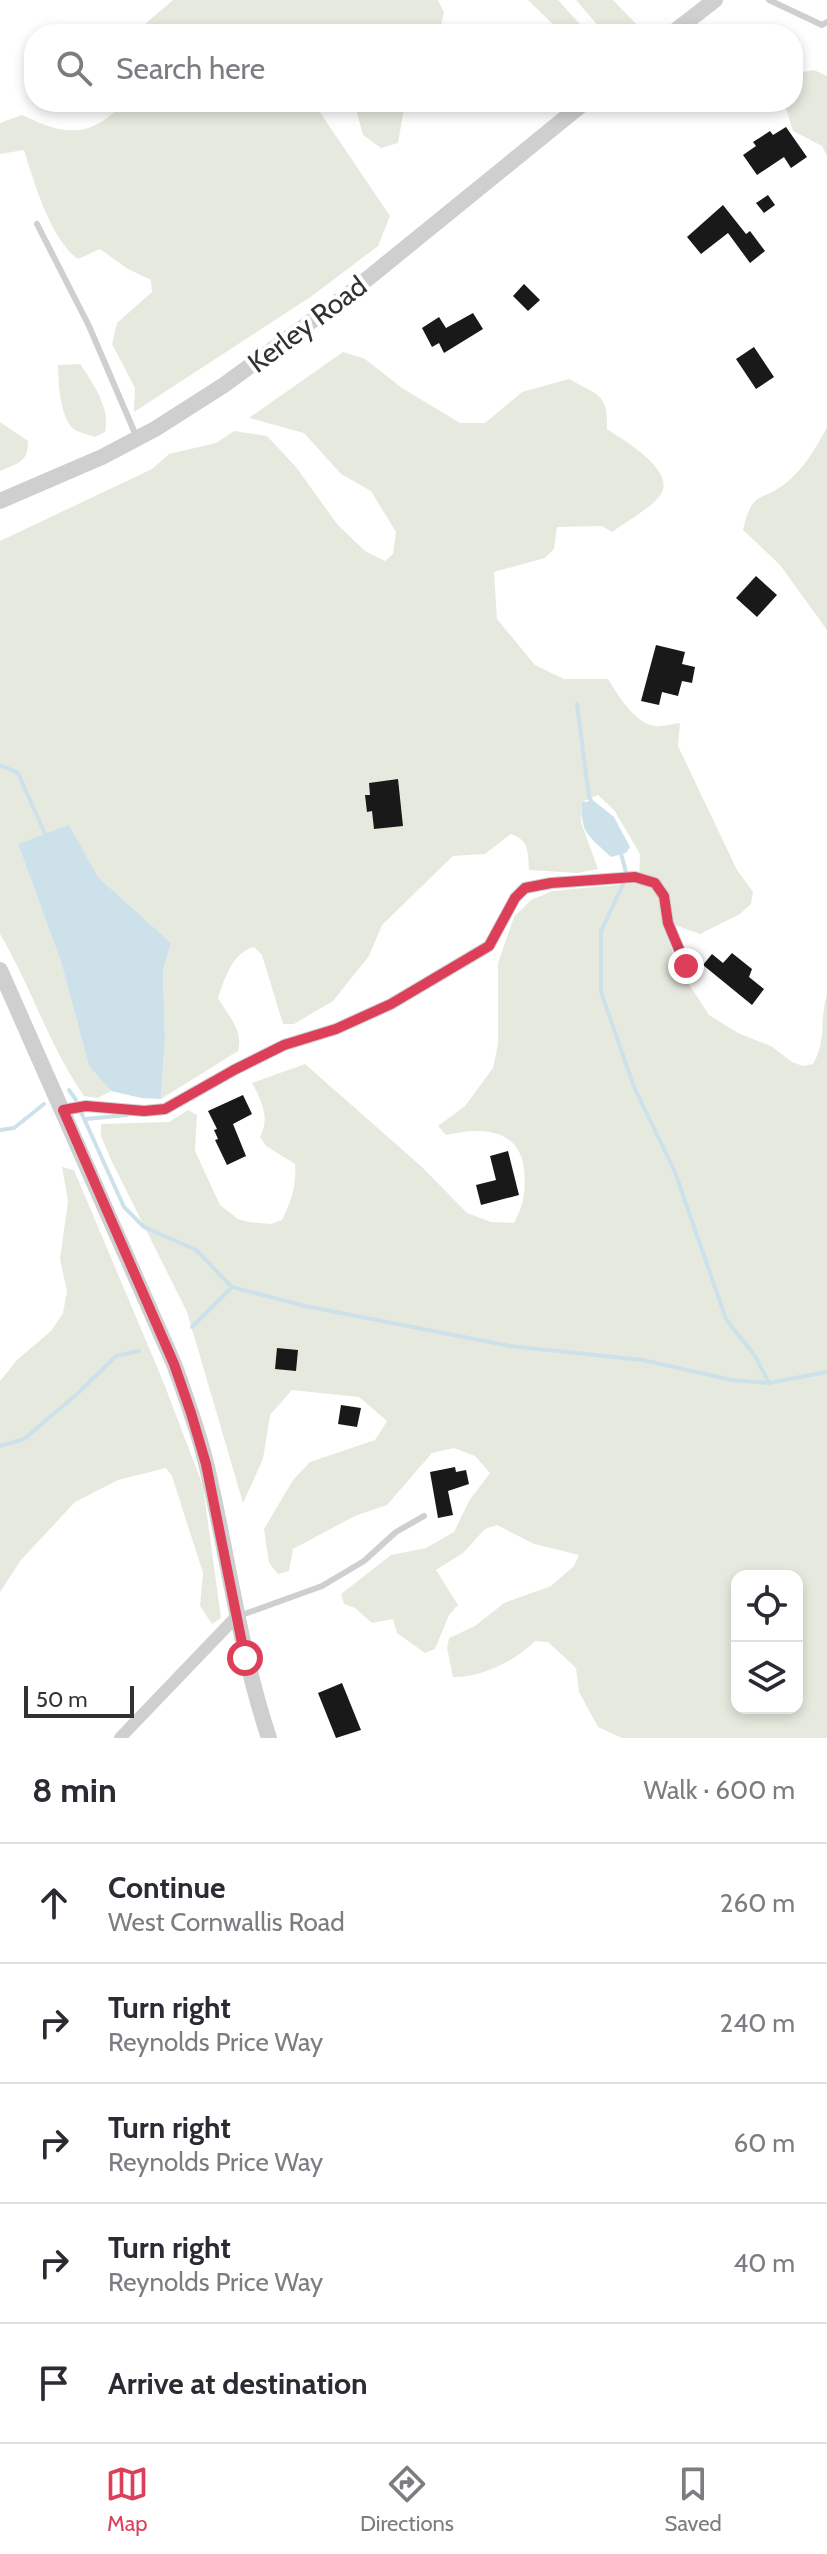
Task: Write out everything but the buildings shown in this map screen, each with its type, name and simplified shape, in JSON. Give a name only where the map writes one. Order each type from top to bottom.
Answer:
[{"type":"street","points":[[684,24],[715,0]]},
{"type":"street","name":"Kerley Road","points":[[0,501],[55,479],[137,438],[224,385],[350,293],[573,112]]},
{"type":"street","points":[[63,1110],[86,1106],[144,1111],[165,1109],[284,1045],[336,1029],[391,1004],[489,946],[515,898],[525,888],[635,877],[655,883],[664,896],[668,923],[686,966]]},
{"type":"street","points":[[0,970],[174,1364],[206,1464],[236,1617],[256,1700],[269,1738]]},
{"type":"street","points":[[120,1738],[236,1617]]},
{"type":"lane","points":[[769,0],[811,21],[822,25],[827,22]]},
{"type":"lane","points":[[37,224],[89,326],[137,438]]},
{"type":"lane","points":[[236,1617],[322,1586],[364,1561],[396,1532],[424,1516]]},
{"type":"shaded area","points":[[173,0],[438,0],[444,13],[441,24],[145,24]]},
{"type":"shaded area","points":[[528,0],[558,0],[580,24],[553,24]]},
{"type":"shaded area","points":[[576,0],[613,0],[636,24],[596,24]]},
{"type":"shaded area","points":[[814,70],[827,76],[827,156],[822,146],[793,131],[787,112],[803,112],[803,72]]},
{"type":"shaded area","points":[[320,112],[390,216],[378,246],[312,296],[134,412],[135,388],[112,344],[117,323],[152,292],[151,280],[128,269],[100,249],[78,259],[68,250],[51,224],[24,150],[0,154],[0,123],[22,115],[51,127],[76,130],[100,123],[112,114]]},
{"type":"shaded area","points":[[357,112],[403,112],[398,143],[381,148],[363,135]]},
{"type":"shaded area","points":[[343,352],[365,359],[402,388],[460,423],[485,423],[522,392],[569,379],[599,396],[606,408],[607,429],[648,458],[662,478],[663,488],[658,498],[612,532],[602,526],[557,527],[554,549],[545,558],[494,572],[497,619],[535,665],[564,679],[608,679],[627,707],[640,719],[657,726],[680,723],[678,746],[737,870],[753,892],[751,904],[740,914],[700,934],[664,921],[676,964],[709,1015],[803,1066],[813,1064],[817,1055],[827,994],[827,1738],[622,1738],[598,1727],[579,1692],[576,1668],[548,1642],[535,1641],[518,1655],[486,1671],[453,1677],[447,1648],[449,1638],[475,1626],[504,1603],[551,1586],[574,1566],[579,1555],[534,1544],[497,1525],[485,1529],[463,1553],[436,1570],[458,1605],[449,1615],[435,1649],[425,1653],[397,1633],[393,1619],[372,1623],[355,1608],[344,1604],[341,1594],[391,1555],[426,1548],[454,1532],[469,1501],[490,1473],[475,1456],[454,1448],[432,1453],[387,1505],[355,1516],[293,1549],[289,1571],[278,1574],[269,1563],[264,1529],[293,1480],[310,1462],[375,1440],[387,1421],[359,1397],[292,1390],[270,1415],[263,1459],[243,1503],[187,1312],[101,1136],[101,1124],[169,1122],[188,1110],[197,1115],[195,1151],[220,1205],[238,1219],[271,1224],[282,1220],[288,1206],[294,1186],[295,1164],[266,1146],[260,1137],[264,1116],[262,1103],[252,1083],[305,1064],[422,1167],[467,1213],[491,1222],[514,1223],[525,1184],[521,1155],[514,1145],[496,1133],[472,1131],[446,1135],[438,1126],[465,1106],[493,1068],[498,1044],[498,963],[514,917],[531,900],[552,891],[639,883],[640,854],[614,810],[598,795],[582,802],[581,822],[598,869],[577,873],[529,870],[524,843],[511,834],[485,854],[453,856],[382,925],[369,956],[333,1001],[294,1024],[283,1024],[262,955],[254,947],[246,950],[230,967],[218,998],[237,1030],[238,1051],[161,1099],[165,1039],[163,971],[171,943],[98,877],[69,826],[18,844],[61,962],[89,1066],[111,1091],[98,1098],[84,1096],[60,1057],[0,934],[0,541],[152,469],[169,454],[216,443],[234,431],[267,436],[296,467],[337,524],[365,551],[385,561],[393,554],[396,532],[371,491],[341,474],[304,433],[249,418]]},
{"type":"shaded area","points":[[80,364],[100,396],[105,414],[105,432],[95,437],[70,425],[61,400],[58,365]]},
{"type":"shaded area","points":[[0,422],[28,441],[28,448],[17,464],[0,471]]},
{"type":"shaded area","points":[[827,427],[827,630],[780,565],[743,530],[754,502],[778,489],[793,476],[810,457]]},
{"type":"shaded area","points":[[62,1167],[74,1170],[163,1381],[203,1486],[221,1618],[212,1624],[200,1606],[203,1573],[172,1476],[166,1468],[118,1480],[75,1502],[21,1560],[0,1592],[0,1381],[17,1360],[51,1331],[63,1313],[67,1291],[60,1259],[68,1201]]},
{"type":"water","points":[[594,801],[614,817],[630,847],[626,853],[611,857],[584,828],[582,802]]},
{"type":"water","points":[[69,825],[98,877],[171,943],[163,971],[165,1039],[161,1099],[111,1091],[89,1066],[61,962],[18,844]]},
{"type":"waterway","points":[[577,704],[589,797],[593,804]]},
{"type":"waterway","points":[[0,765],[18,773],[46,836]]},
{"type":"waterway","points":[[620,850],[627,876],[601,931],[601,992],[634,1087],[675,1172],[726,1319],[755,1356],[769,1383]]},
{"type":"waterway","points":[[69,1090],[76,1100]]},
{"type":"waterway","points":[[0,1130],[14,1128],[44,1104]]},
{"type":"waterway","points":[[81,1112],[124,1207],[144,1227],[196,1250],[232,1287],[305,1306],[510,1346],[643,1360],[732,1380],[769,1383],[827,1372]]},
{"type":"waterway","points":[[86,1119],[127,1115]]},
{"type":"waterway","points":[[192,1327],[232,1287]]},
{"type":"waterway","points":[[0,1446],[24,1439],[116,1356],[139,1351]]},
{"type":"route","points":[[245,1658],[206,1464],[191,1413],[174,1364],[63,1110],[86,1106],[144,1111],[165,1109],[284,1045],[336,1029],[391,1004],[477,956],[489,946],[501,929],[515,898],[525,888],[635,877],[655,883],[664,896],[668,923],[686,966]]}]
